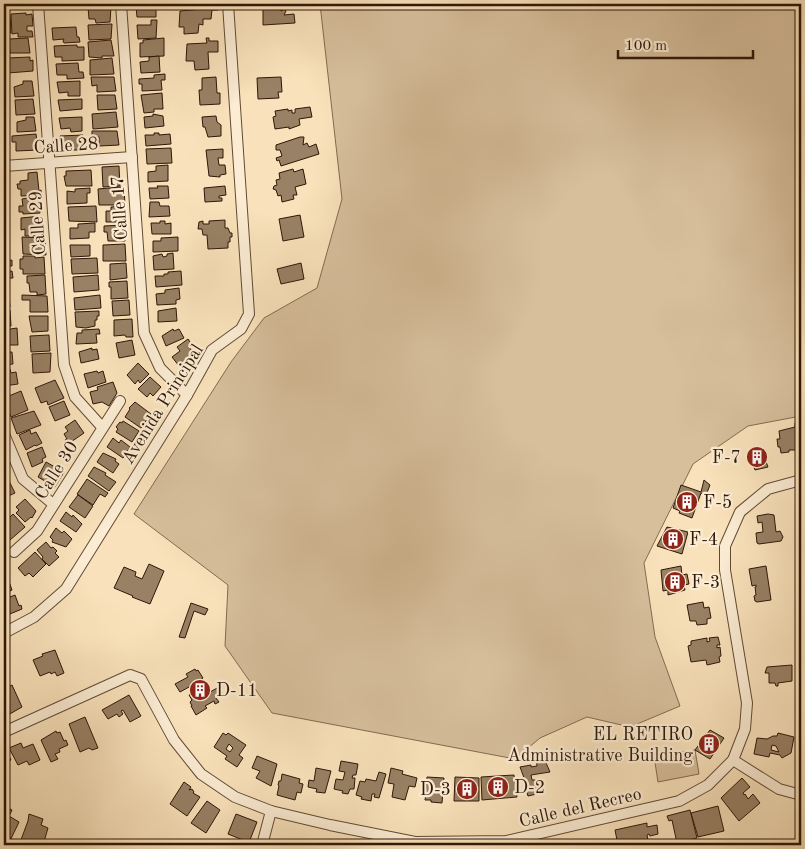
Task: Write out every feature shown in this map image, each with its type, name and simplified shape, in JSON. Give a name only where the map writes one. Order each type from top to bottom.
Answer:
[{"type":"street","name":"Calle 29","points":[[38,4],[64,365],[75,397],[102,427]]},
{"type":"street","name":"Calle 17","points":[[121,4],[144,333],[160,368],[187,395]]},
{"type":"street","name":"Avenida Principal","points":[[4,633],[34,617],[66,589],[187,395],[212,350],[241,329],[249,314],[228,4]]},
{"type":"street","name":"Calle 28","points":[[4,166],[132,157]]},
{"type":"street","name":"Calle 30","points":[[14,552],[37,530],[120,401]]},
{"type":"street","points":[[4,434],[23,478],[53,504]]},
{"type":"street","name":"Calle del Recreo","points":[[4,732],[130,675],[141,679],[174,740],[200,774],[235,797],[272,810],[330,825],[415,842],[506,840],[679,801],[708,785],[733,760],[745,729],[747,703],[725,570],[725,546],[740,512],[768,489],[801,480]]},
{"type":"street","points":[[733,760],[779,789],[801,795]]},
{"type":"street","points":[[262,845],[272,810]]},
{"type":"shaded area","points":[[320,4],[801,4],[801,416],[748,426],[693,464],[644,563],[655,637],[680,706],[630,727],[587,717],[540,738],[515,759],[272,713],[225,646],[228,585],[134,514],[231,362],[264,318],[317,288],[342,199]]},
{"type":"shaded area","points":[[695,750],[699,774],[658,782],[654,756]]},
{"type":"building","points":[[145,4],[156,6],[156,17],[137,17],[136,7],[145,6]]},
{"type":"building","points":[[202,4],[218,4],[218,10],[212,10],[211,19],[203,19],[203,25],[199,24],[198,33],[184,34],[184,27],[179,27],[180,11],[202,9]]},
{"type":"building","points":[[88,7],[111,7],[110,22],[96,23],[95,19],[89,19]]},
{"type":"building","points":[[281,7],[281,11],[284,9],[286,11],[284,15],[294,14],[295,23],[263,25],[263,8]]},
{"type":"building","points":[[26,13],[26,15],[32,14],[33,26],[27,26],[27,31],[32,31],[33,37],[18,37],[18,33],[12,34],[11,14]]},
{"type":"building","points":[[10,15],[11,33],[4,33],[4,16]]},
{"type":"building","points":[[151,20],[157,20],[156,38],[138,39],[137,25],[151,25]]},
{"type":"building","points":[[112,24],[111,39],[89,40],[88,25]]},
{"type":"building","points":[[76,27],[77,37],[79,37],[80,42],[64,43],[64,39],[53,40],[52,28]]},
{"type":"building","points":[[28,38],[30,53],[10,53],[9,39]]},
{"type":"building","points":[[164,38],[164,56],[140,57],[140,43],[143,43],[143,40]]},
{"type":"building","points":[[206,38],[209,38],[209,41],[218,41],[218,52],[208,52],[209,69],[195,70],[194,61],[186,61],[187,44],[207,43]]},
{"type":"building","points":[[111,40],[114,56],[102,56],[102,58],[89,57],[88,42]]},
{"type":"building","points":[[77,45],[77,47],[84,47],[84,60],[62,61],[62,57],[55,57],[54,46]]},
{"type":"building","points":[[159,56],[160,72],[141,73],[140,62],[149,61],[149,57]]},
{"type":"building","points":[[30,57],[30,61],[33,60],[33,71],[8,73],[7,58]]},
{"type":"building","points":[[112,58],[114,74],[90,75],[90,60]]},
{"type":"building","points":[[78,63],[79,72],[83,72],[84,78],[67,79],[67,75],[57,75],[56,64]]},
{"type":"building","points":[[165,74],[165,80],[161,80],[162,90],[142,91],[142,84],[139,84],[139,79],[154,78],[154,75]]},
{"type":"building","points":[[91,77],[114,77],[116,91],[97,92],[97,85],[92,86]]},
{"type":"building","points":[[216,77],[217,93],[220,93],[220,104],[200,105],[199,90],[202,90],[202,78]]},
{"type":"building","points":[[281,77],[282,92],[278,92],[279,98],[258,99],[257,78]]},
{"type":"building","points":[[23,81],[32,81],[34,96],[15,97],[14,87],[23,84]]},
{"type":"building","points":[[80,81],[80,96],[68,96],[68,92],[59,93],[57,82]]},
{"type":"building","points":[[162,93],[163,109],[154,109],[154,112],[144,113],[141,95]]},
{"type":"building","points":[[97,95],[115,95],[117,109],[98,110]]},
{"type":"building","points":[[33,99],[35,114],[16,115],[15,100]]},
{"type":"building","points":[[82,99],[82,109],[60,111],[58,100]]},
{"type":"building","points":[[310,107],[312,117],[299,119],[300,125],[289,129],[289,127],[275,129],[273,117],[276,116],[275,111],[288,109],[288,111],[292,110],[292,113],[295,113],[295,109]]},
{"type":"building","points":[[116,112],[118,127],[93,129],[92,114]]},
{"type":"building","points":[[153,114],[163,116],[164,126],[145,128],[144,117],[153,116]]},
{"type":"building","points":[[216,116],[217,122],[221,125],[221,136],[208,137],[205,127],[203,127],[202,117]]},
{"type":"building","points":[[26,117],[34,117],[36,131],[17,132],[17,122],[26,120]]},
{"type":"building","points":[[82,117],[82,131],[71,132],[70,128],[61,129],[59,118]]},
{"type":"building","points":[[92,131],[117,131],[119,145],[99,146],[99,137],[92,137]]},
{"type":"building","points":[[154,133],[159,133],[159,135],[170,134],[171,144],[146,146],[145,135],[154,135]]},
{"type":"building","points":[[36,134],[38,150],[16,151],[16,142],[12,142],[12,136]]},
{"type":"building","points":[[83,135],[84,150],[72,150],[72,147],[61,149],[60,136]]},
{"type":"building","points":[[304,137],[303,145],[307,143],[309,147],[316,144],[319,154],[281,166],[276,158],[282,156],[280,150],[276,150],[276,145]]},
{"type":"building","points":[[171,148],[172,163],[147,164],[146,149]]},
{"type":"building","points":[[223,149],[223,158],[218,158],[219,165],[225,165],[226,174],[220,175],[220,177],[209,176],[206,150]]},
{"type":"building","points":[[168,165],[168,181],[148,182],[148,172],[156,171],[156,166]]},
{"type":"building","points":[[119,166],[120,186],[103,187],[102,167]]},
{"type":"building","points":[[293,169],[294,172],[303,169],[306,184],[295,187],[297,195],[293,195],[294,199],[282,202],[281,195],[278,196],[276,190],[273,189],[277,185],[276,180],[280,179],[279,173]]},
{"type":"building","points":[[91,170],[92,186],[66,186],[64,176],[66,176],[66,171]]},
{"type":"building","points":[[37,172],[41,195],[21,196],[21,189],[18,189],[17,184],[20,184],[20,181],[28,180],[28,173]]},
{"type":"building","points":[[157,186],[168,186],[169,198],[150,199],[149,188],[158,188]]},
{"type":"building","points":[[225,186],[226,195],[219,196],[219,198],[222,198],[222,201],[205,202],[204,188]]},
{"type":"building","points":[[124,187],[125,205],[99,205],[98,189]]},
{"type":"building","points":[[90,188],[90,193],[87,193],[87,203],[67,204],[67,191],[75,192],[75,189]]},
{"type":"building","points":[[39,196],[40,213],[23,214],[23,212],[19,212],[19,206],[23,206],[22,199]]},
{"type":"building","points":[[150,202],[159,202],[160,206],[169,206],[170,216],[149,217]]},
{"type":"building","points":[[96,206],[97,222],[69,221],[68,207]]},
{"type":"building","points":[[123,206],[124,223],[106,222],[106,211],[111,211],[111,207]]},
{"type":"building","points":[[300,215],[304,237],[283,241],[279,219]]},
{"type":"building","points":[[41,216],[42,236],[25,236],[25,229],[21,230],[21,218]]},
{"type":"building","points":[[225,220],[225,228],[228,228],[230,233],[232,233],[230,242],[228,242],[228,248],[208,249],[207,235],[203,235],[202,229],[198,229],[199,222],[203,221],[203,224],[209,224],[209,221]]},
{"type":"building","points":[[160,221],[165,221],[165,224],[171,223],[171,234],[152,234],[151,223],[160,223]]},
{"type":"building","points":[[95,223],[95,232],[89,232],[89,238],[70,239],[70,228],[78,228],[78,224]]},
{"type":"building","points":[[124,225],[125,241],[108,241],[107,232],[104,232],[104,226]]},
{"type":"building","points":[[22,237],[45,238],[46,255],[23,254]]},
{"type":"building","points":[[178,237],[178,251],[153,252],[153,241],[161,241],[161,238]]},
{"type":"building","points":[[125,244],[126,261],[103,261],[103,245]]},
{"type":"building","points":[[70,245],[90,245],[90,256],[71,257]]},
{"type":"building","points":[[4,252],[6,252],[7,261],[12,260],[12,266],[7,266],[7,269],[4,270]]},
{"type":"building","points":[[173,253],[174,269],[154,270],[153,256],[162,254],[163,257]]},
{"type":"building","points":[[23,256],[44,257],[45,274],[23,274],[23,269],[20,269],[20,259],[23,259]]},
{"type":"building","points":[[97,258],[98,273],[72,274],[71,259]]},
{"type":"building","points":[[126,263],[127,278],[110,280],[110,264]]},
{"type":"building","points":[[301,263],[304,279],[281,284],[277,269]]},
{"type":"building","points":[[12,271],[13,278],[7,278],[8,290],[4,291],[4,272]]},
{"type":"building","points":[[181,271],[182,285],[156,287],[155,276],[164,276],[168,272]]},
{"type":"building","points":[[45,275],[46,294],[37,295],[37,292],[30,292],[27,276]]},
{"type":"building","points":[[98,275],[99,290],[74,292],[73,277]]},
{"type":"building","points":[[127,281],[128,298],[111,299],[109,282]]},
{"type":"building","points":[[179,288],[180,299],[176,300],[176,304],[157,305],[156,294],[165,293],[165,290]]},
{"type":"building","points":[[22,295],[47,296],[48,312],[30,312],[30,300],[22,300]]},
{"type":"building","points":[[100,295],[101,308],[75,310],[74,298]]},
{"type":"building","points":[[4,296],[9,296],[10,307],[4,308]]},
{"type":"building","points":[[129,300],[130,315],[113,316],[112,301]]},
{"type":"building","points":[[176,308],[177,321],[158,322],[158,311]]},
{"type":"building","points":[[4,310],[10,310],[11,326],[4,327]]},
{"type":"building","points":[[99,311],[99,316],[95,320],[95,326],[86,328],[76,327],[75,312]]},
{"type":"building","points":[[29,316],[48,316],[48,331],[32,332]]},
{"type":"building","points":[[132,319],[133,337],[126,337],[125,335],[114,336],[114,320]]},
{"type":"building","points":[[17,328],[18,345],[4,345],[4,330]]},
{"type":"building","points":[[99,329],[100,334],[96,334],[97,343],[76,344],[77,333],[82,333],[82,330]]},
{"type":"building","points":[[173,329],[174,331],[179,329],[184,338],[166,346],[162,336]]},
{"type":"building","points":[[49,335],[50,351],[31,352],[30,336]]},
{"type":"building","points":[[188,339],[193,346],[190,348],[194,355],[179,366],[172,357],[180,351],[177,347]]},
{"type":"building","points":[[132,340],[135,355],[119,358],[116,343]]},
{"type":"building","points":[[92,348],[92,350],[97,349],[99,359],[81,363],[79,352]]},
{"type":"building","points":[[4,349],[7,349],[7,352],[12,352],[13,364],[4,365]]},
{"type":"building","points":[[51,353],[50,372],[33,373],[32,354]]},
{"type":"building","points":[[138,363],[149,374],[140,383],[138,380],[135,384],[127,375]]},
{"type":"building","points":[[10,369],[11,373],[16,372],[18,384],[4,386],[4,370]]},
{"type":"building","points":[[97,371],[98,373],[103,371],[106,382],[88,388],[84,374]]},
{"type":"building","points":[[150,377],[161,387],[153,396],[150,393],[147,397],[138,389]]},
{"type":"building","points":[[55,380],[64,398],[48,405],[47,401],[41,403],[35,388]]},
{"type":"building","points":[[113,382],[117,393],[109,406],[102,402],[93,404],[90,392],[98,390],[97,387]]},
{"type":"building","points":[[21,391],[28,410],[11,417],[4,398]]},
{"type":"building","points":[[64,401],[70,415],[55,421],[49,407]]},
{"type":"building","points":[[135,402],[151,414],[141,428],[125,417],[129,408]]},
{"type":"building","points":[[34,411],[41,425],[17,434],[11,418]]},
{"type":"building","points":[[75,420],[84,433],[68,444],[64,434],[68,431],[65,427]]},
{"type":"building","points":[[123,421],[139,431],[132,442],[116,432],[118,429],[116,427]]},
{"type":"building","points":[[799,422],[799,426],[801,426],[801,450],[789,450],[789,452],[781,453],[777,439],[780,439],[779,431],[795,427],[795,423]]},
{"type":"building","points":[[30,430],[31,434],[36,432],[42,443],[26,450],[19,435]]},
{"type":"building","points":[[113,438],[119,443],[121,440],[130,447],[123,458],[107,447]]},
{"type":"building","points":[[42,447],[46,457],[42,459],[43,462],[32,467],[27,453]]},
{"type":"building","name":"F-7","points":[[761,449],[768,467],[755,470],[749,454]]},
{"type":"building","points":[[103,453],[116,459],[115,461],[119,464],[113,473],[97,462]]},
{"type":"building","points":[[46,462],[64,472],[55,487],[38,477]]},
{"type":"building","points":[[94,467],[106,473],[105,475],[116,482],[109,491],[88,476]]},
{"type":"building","points":[[8,479],[15,493],[4,498],[4,481]]},
{"type":"building","points":[[87,479],[108,493],[105,497],[100,494],[93,505],[77,494]]},
{"type":"building","name":"F-5","points":[[704,480],[710,485],[706,495],[701,493],[692,518],[679,513],[680,511],[673,508],[681,485],[701,492]]},
{"type":"building","points":[[78,495],[93,506],[85,518],[69,507]]},
{"type":"building","points":[[25,499],[36,511],[32,518],[25,522],[16,513],[19,510],[16,507]]},
{"type":"building","points":[[66,512],[72,517],[73,515],[82,524],[76,532],[60,521]]},
{"type":"building","points":[[13,514],[25,527],[10,540],[4,533],[4,523]]},
{"type":"building","points":[[774,515],[776,532],[780,531],[783,537],[781,541],[759,544],[757,543],[756,533],[763,532],[762,522],[758,523],[757,516]]},
{"type":"building","name":"F-4","points":[[667,527],[688,532],[682,554],[657,546]]},
{"type":"building","points":[[56,528],[62,533],[64,531],[72,539],[66,547],[52,542],[53,540],[50,537]]},
{"type":"building","points":[[46,542],[57,551],[55,553],[59,557],[49,566],[37,550]]},
{"type":"building","points":[[35,552],[46,564],[33,577],[29,573],[25,576],[18,568]]},
{"type":"building","points":[[149,564],[164,571],[150,604],[114,588],[124,567],[136,572],[135,576],[142,579]]},
{"type":"building","name":"F-3","points":[[681,566],[682,575],[687,574],[689,584],[684,585],[685,590],[668,595],[668,590],[663,591],[661,570]]},
{"type":"building","points":[[766,566],[771,600],[757,602],[754,596],[756,595],[756,585],[752,586],[749,569]]},
{"type":"building","points":[[7,576],[12,590],[4,594],[4,577]]},
{"type":"building","points":[[8,593],[10,597],[15,595],[22,609],[5,616],[4,595]]},
{"type":"building","points":[[703,602],[704,608],[709,607],[711,618],[707,619],[707,624],[697,625],[696,621],[690,621],[687,605]]},
{"type":"building","points":[[191,603],[208,609],[205,615],[194,611],[185,638],[179,637]]},
{"type":"building","points":[[718,637],[720,645],[717,645],[717,648],[720,647],[720,662],[707,665],[706,660],[691,662],[688,646],[691,645],[691,641],[707,638],[707,642],[710,641],[709,638]]},
{"type":"building","points":[[55,650],[64,673],[57,676],[55,672],[51,674],[50,672],[40,676],[33,660],[43,656],[42,654]]},
{"type":"building","points":[[792,665],[792,681],[778,683],[778,686],[775,683],[769,683],[769,673],[765,673],[767,667]]},
{"type":"building","name":"D-11","points":[[195,669],[196,671],[198,670],[203,678],[199,681],[200,683],[204,681],[210,692],[219,687],[223,694],[216,698],[219,702],[215,704],[214,701],[205,706],[207,708],[196,715],[190,702],[192,700],[189,695],[193,693],[189,687],[180,692],[175,684],[188,677],[186,674]]},
{"type":"building","points":[[12,685],[22,707],[8,715],[4,715],[4,693]]},
{"type":"building","points":[[129,695],[141,716],[130,722],[123,710],[121,711],[123,714],[119,717],[117,714],[108,719],[102,710]]},
{"type":"building","points":[[85,717],[98,748],[92,750],[89,748],[80,752],[69,724]]},
{"type":"building","name":"EL RETIRO Administrative Building","points":[[710,730],[724,738],[710,759],[695,750]]},
{"type":"building","points":[[56,731],[57,733],[60,732],[68,745],[59,749],[60,752],[55,754],[58,759],[51,762],[41,740]]},
{"type":"building","points":[[223,733],[226,735],[228,733],[246,745],[239,755],[243,758],[237,767],[225,759],[227,756],[214,747]],"holes":[[[229,744],[233,748],[230,752],[226,749]]]},
{"type":"building","points":[[778,733],[794,737],[791,753],[782,758],[780,755],[770,753],[769,757],[754,754],[757,738],[767,739],[777,736]],"holes":[[[772,745],[776,746],[779,752],[771,750]]]},
{"type":"building","points":[[21,743],[23,748],[33,744],[40,760],[29,765],[27,761],[18,765],[9,748]]},
{"type":"building","points":[[4,747],[11,760],[4,764]]},
{"type":"building","points":[[257,756],[277,764],[271,786],[256,778],[260,771],[252,768]]},
{"type":"building","points":[[543,756],[550,772],[531,775],[532,780],[536,780],[537,794],[528,796],[524,784],[526,783],[520,767],[537,766],[536,757]]},
{"type":"building","points":[[341,761],[358,764],[356,775],[353,775],[352,778],[355,778],[354,789],[350,789],[348,794],[334,789],[336,779],[343,780],[345,772],[339,771]]},
{"type":"building","points":[[316,768],[331,771],[325,793],[316,792],[317,789],[308,787],[309,780],[314,781]]},
{"type":"building","points":[[391,768],[403,771],[402,774],[417,778],[415,787],[409,786],[405,800],[392,797],[394,784],[388,783]]},
{"type":"building","points":[[379,772],[386,774],[379,798],[374,797],[375,794],[372,794],[371,801],[361,799],[362,797],[356,795],[360,781],[365,782],[366,779],[376,781]]},
{"type":"building","points":[[282,774],[300,779],[299,783],[303,784],[301,793],[297,792],[295,800],[277,795]]},
{"type":"building","name":"D-2","points":[[514,775],[517,797],[482,800],[481,777]]},
{"type":"building","points":[[427,777],[444,778],[442,803],[425,800],[426,793],[424,793],[424,790],[426,790]]},
{"type":"building","name":"D-3","points":[[455,777],[479,778],[479,801],[454,801]]},
{"type":"building","points":[[742,778],[750,787],[743,793],[744,795],[748,799],[753,794],[760,803],[739,821],[721,798]]},
{"type":"building","points":[[184,782],[191,787],[189,790],[192,789],[193,793],[200,797],[187,816],[170,804]]},
{"type":"building","points":[[207,801],[220,810],[206,833],[191,823]]},
{"type":"building","points":[[4,806],[12,810],[9,816],[19,822],[8,845],[4,845]]},
{"type":"building","points":[[718,806],[724,831],[698,837],[691,813]]},
{"type":"building","points":[[690,810],[697,838],[677,843],[672,820],[669,821],[667,816]]},
{"type":"building","points":[[29,814],[43,819],[41,825],[48,828],[43,845],[19,845]]},
{"type":"building","points":[[236,814],[257,822],[248,845],[241,845],[243,840],[228,834]]},
{"type":"building","points":[[647,823],[647,827],[657,825],[658,834],[647,835],[648,840],[643,842],[618,845],[615,830]]},
{"type":"building","points":[[59,840],[73,844],[73,845],[57,845]]},
{"type":"building","points":[[563,841],[564,845],[547,845],[547,844]]},
{"type":"building","points":[[336,842],[348,845],[335,845]]},
{"type":"place","name":"F-7","points":[[757,457]]},
{"type":"place","name":"F-5","points":[[687,502]]},
{"type":"place","name":"F-4","points":[[673,539]]},
{"type":"place","name":"F-3","points":[[675,582]]},
{"type":"place","name":"D-11","points":[[200,690]]},
{"type":"place","name":"EL RETIRO Administrative Building","points":[[709,744]]},
{"type":"place","name":"D-2","points":[[498,787]]},
{"type":"place","name":"D-3","points":[[467,789]]}]
